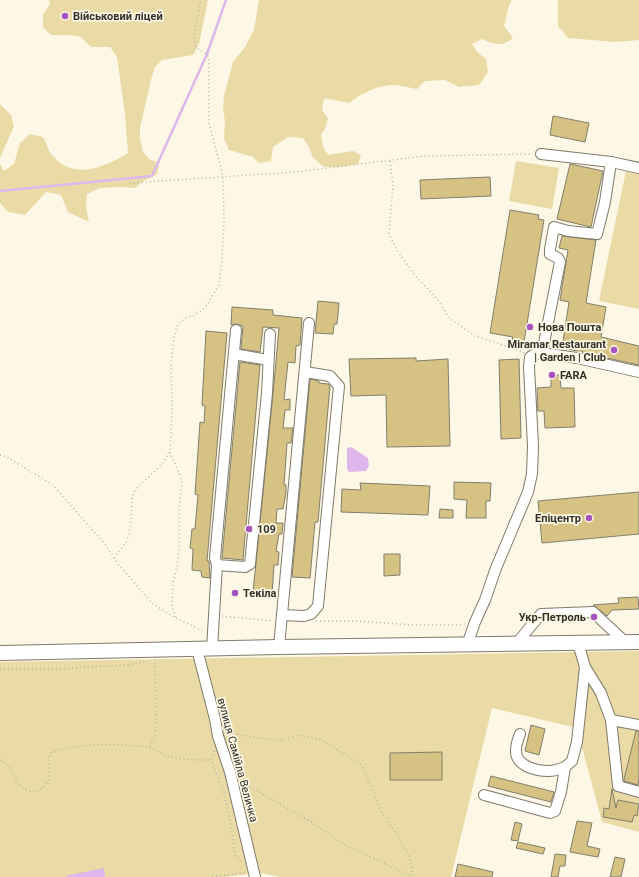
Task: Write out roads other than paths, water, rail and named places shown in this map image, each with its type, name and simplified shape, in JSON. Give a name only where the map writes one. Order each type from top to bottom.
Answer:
[{"type":"highway","points":[[0,653],[197,649],[212,643],[278,647],[632,642]]},
{"type":"street","points":[[541,154],[612,162],[639,168]]},
{"type":"street","points":[[542,353],[560,262],[558,258],[550,254],[554,227],[568,231],[597,234],[604,208],[612,162]]},
{"type":"street","points":[[278,647],[309,323]]},
{"type":"street","points":[[212,643],[217,565],[215,550],[236,330]]},
{"type":"street","points":[[217,565],[245,568],[250,564],[267,392],[270,334]]},
{"type":"street","points":[[467,645],[496,568],[528,492],[532,474],[533,446],[530,357],[542,353],[577,358],[639,372]]},
{"type":"street","points":[[234,354],[268,360]]},
{"type":"street","points":[[281,618],[311,614],[318,606],[338,386],[330,376],[305,372]]},
{"type":"street","points":[[516,644],[541,614],[593,612],[632,642]]},
{"type":"street","points":[[578,643],[585,667],[601,693],[611,720],[618,786],[639,792]]},
{"type":"street","name":"вулиця Самійла Величка","points":[[197,649],[215,718],[218,736],[230,772],[254,874]]},
{"type":"street","points":[[520,734],[516,750],[517,758],[521,763],[535,769],[550,771],[565,767],[572,761],[577,742],[585,667]]},
{"type":"street","points":[[611,720],[639,725]]},
{"type":"street","points":[[484,795],[550,813],[555,811],[561,792],[565,767]]},
{"type":"waterway","points":[[0,191],[152,176],[207,54],[226,0]]},
{"type":"place","name":"Військовий ліцей","points":[[65,16]]},
{"type":"place","name":"Нова Пошта","points":[[530,327]]},
{"type":"place","name":"Miramar Restaurant | Garden | Club","points":[[614,350]]},
{"type":"place","name":"FARA","points":[[552,375]]},
{"type":"place","name":"Епіцентр","points":[[589,518]]},
{"type":"place","name":"109","points":[[249,529]]},
{"type":"place","name":"Текіла","points":[[235,593]]},
{"type":"place","name":"Укр-Петроль","points":[[594,617]]}]
